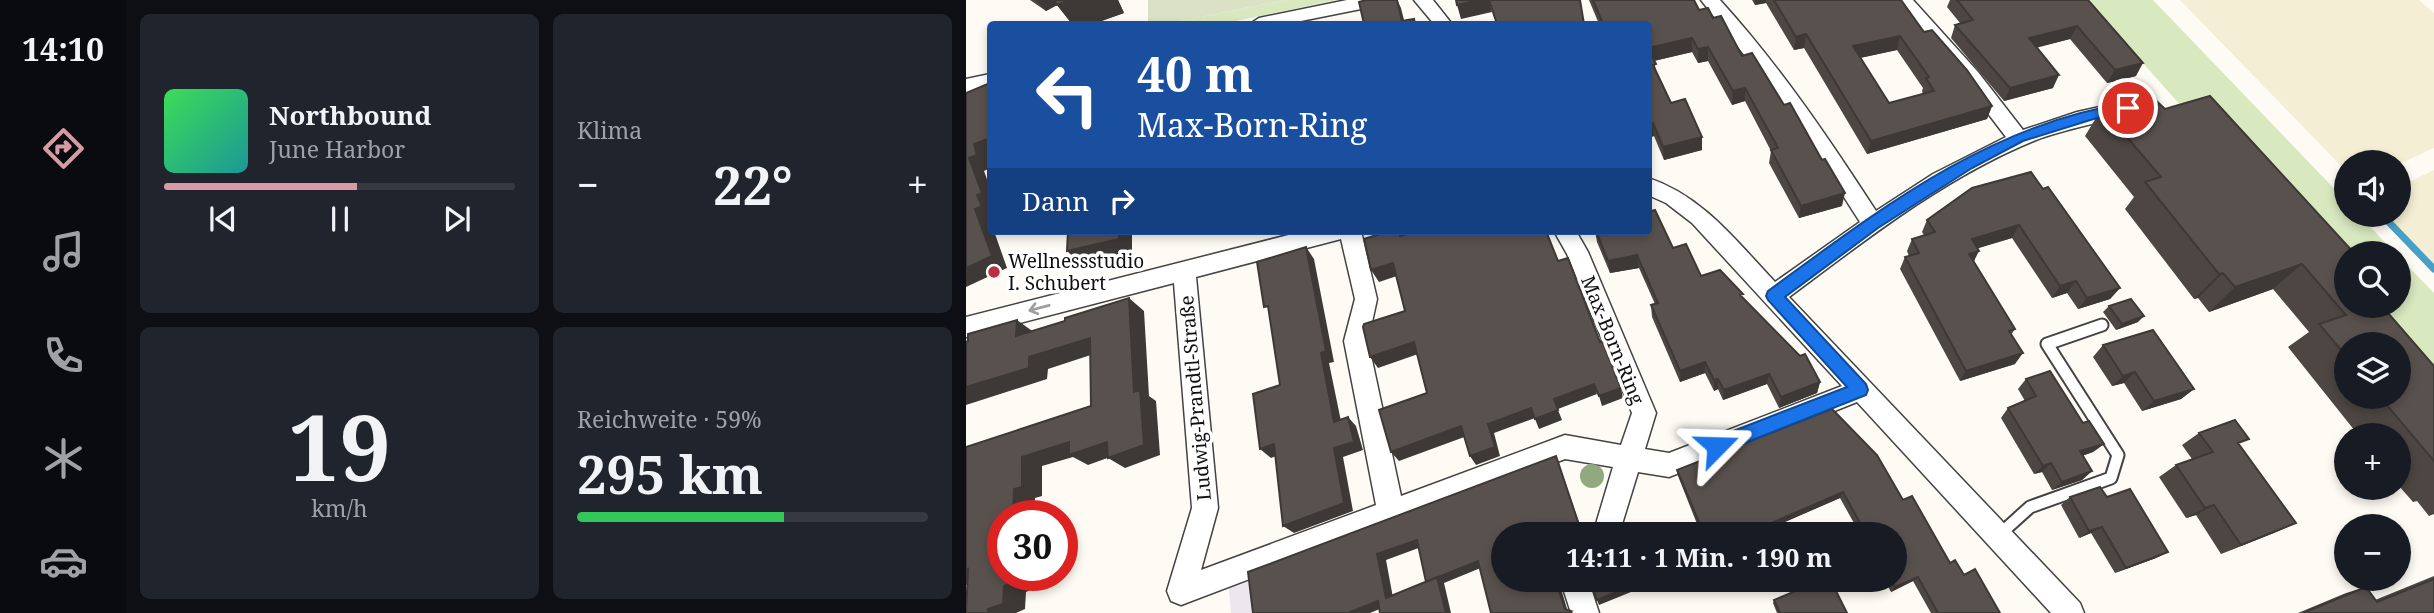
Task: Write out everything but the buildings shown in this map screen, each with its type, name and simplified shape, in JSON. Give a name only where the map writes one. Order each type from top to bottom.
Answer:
[{"type":"street","points":[[1274,21],[1376,0]]},
{"type":"street","points":[[1423,0],[1440,21]]},
{"type":"street","points":[[1710,0],[1776,76],[1812,126],[1872,223]]},
{"type":"street","points":[[1903,0],[1971,77],[2018,138]]},
{"type":"street","points":[[966,86],[987,82]]},
{"type":"street","points":[[1774,296],[1872,223],[1924,189],[2018,138],[2100,113],[2141,108]]},
{"type":"street","points":[[1652,188],[1672,197],[1700,217],[2070,613]]},
{"type":"street","points":[[966,327],[1323,235]]},
{"type":"street","points":[[1351,235],[1366,299],[1356,341],[1391,513]]},
{"type":"street","name":"Max-Born-Ring","points":[[1567,235],[1577,252],[1644,413],[1629,458]]},
{"type":"street","name":"Ludwig-Prandtl-Straße","points":[[1184,271],[1205,508],[1181,591],[1565,447],[1629,458]]},
{"type":"street","points":[[1610,522],[1629,458],[1669,465],[1860,390]]},
{"type":"street","points":[[1578,592],[1584,613]]},
{"type":"lane","points":[[1998,536],[2030,506],[2111,478],[2118,455],[2047,344],[2102,326]]},
{"type":"shaded area","points":[[2180,0],[2419,0],[2434,13],[2434,148],[2411,159],[2411,150],[2334,150],[2334,159]]},
{"type":"shaded area","points":[[2434,170],[2434,264],[2398,227],[2411,227],[2411,181]]},
{"type":"shaded area","points":[[1288,558],[1296,613],[1231,613],[1228,581]]},
{"type":"green space","points":[[1148,0],[1285,0],[1181,21],[1148,21]]},
{"type":"green space","points":[[1285,0],[1337,0],[1236,21],[1181,21]]},
{"type":"green space","points":[[2087,0],[2153,0],[2334,188],[2334,227],[2370,227],[2384,241],[2334,241],[2334,278]]},
{"type":"green space","points":[[2411,269],[2434,293],[2434,391],[2411,361],[2411,332],[2386,332],[2371,318],[2411,318]]},
{"type":"waterway","points":[[2394,227],[2434,269]]},
{"type":"place","name":"Wellnessstudio I. Schubert","points":[[994,272]]},
{"type":"route","points":[[1717,446],[1860,390],[1774,296],[1872,223],[1967,164],[2018,138],[2077,119],[2128,108]]}]
